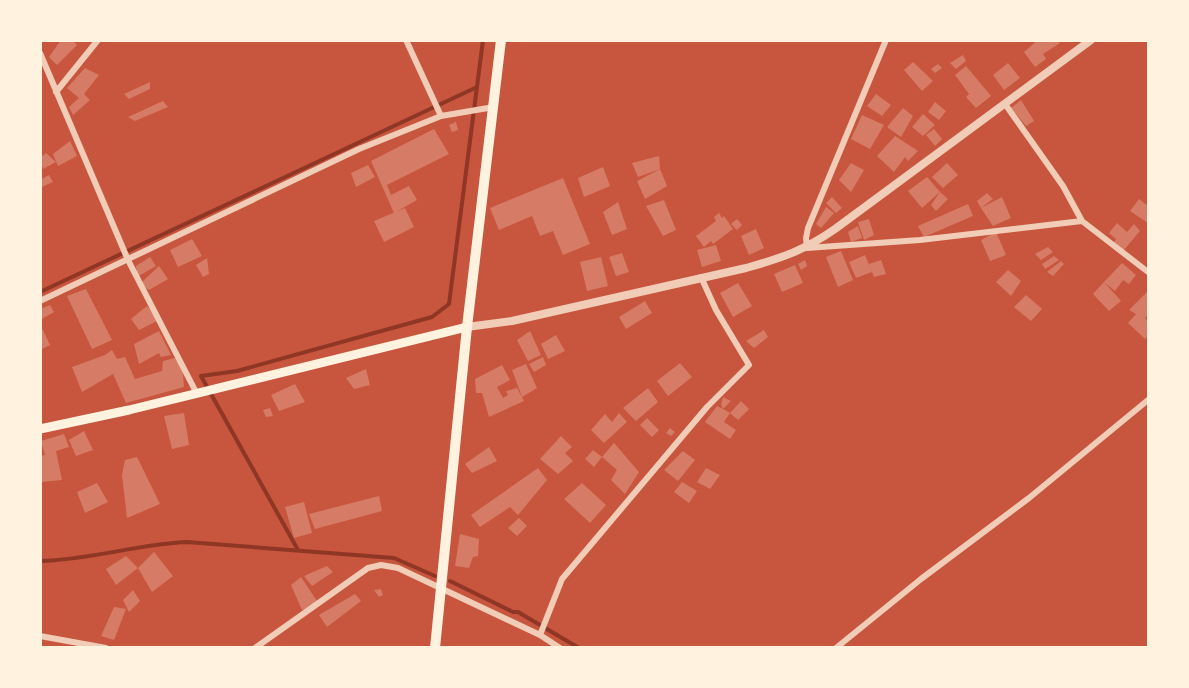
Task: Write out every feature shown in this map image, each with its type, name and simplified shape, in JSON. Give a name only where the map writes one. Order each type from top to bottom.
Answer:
[{"type":"main road","points":[[435,648],[467,327],[501,40]]},
{"type":"main road","points":[[40,429],[129,411],[467,327]]},
{"type":"street","points":[[56,92],[98,40]]},
{"type":"street","points":[[406,40],[441,116]]},
{"type":"street","points":[[807,248],[808,228],[886,40]]},
{"type":"street","points":[[467,327],[512,321],[746,268],[807,248],[1091,40]]},
{"type":"street","points":[[40,54],[128,260],[197,393]]},
{"type":"street","points":[[1005,104],[1063,186],[1082,221],[1149,272]]},
{"type":"street","points":[[40,301],[359,149],[441,116],[494,107]]},
{"type":"street","points":[[807,248],[920,240],[1082,221]]},
{"type":"street","points":[[540,635],[562,579],[707,407],[749,365],[716,310],[701,277]]},
{"type":"street","points":[[836,648],[921,579],[1029,498],[1149,400]]},
{"type":"street","points":[[255,648],[368,568],[381,565],[398,568],[540,635],[560,648]]},
{"type":"street","points":[[40,636],[106,648]]},
{"type":"building","points":[[61,40],[72,40],[77,45],[57,65],[49,57]]},
{"type":"building","points":[[1038,40],[1057,40],[1060,43],[1043,54],[1046,59],[1035,67],[1024,52]]},
{"type":"building","points":[[963,55],[966,61],[956,69],[950,63]]},
{"type":"building","points":[[913,62],[933,81],[922,91],[904,70]]},
{"type":"building","points":[[1008,63],[1020,78],[1004,90],[993,75]]},
{"type":"building","points":[[938,64],[942,68],[935,73],[931,69]]},
{"type":"building","points":[[966,66],[991,96],[976,108],[966,97],[969,94],[955,75]]},
{"type":"building","points":[[85,68],[99,75],[84,94],[90,100],[73,115],[69,107],[79,98],[67,88]]},
{"type":"building","points":[[150,82],[150,89],[129,99],[124,94]]},
{"type":"building","points":[[876,94],[891,105],[882,116],[867,106]]},
{"type":"building","points":[[1021,100],[1034,121],[1026,126],[1011,108]]},
{"type":"building","points":[[163,101],[168,107],[135,121],[128,117]]},
{"type":"building","points":[[935,102],[946,111],[939,120],[928,112]]},
{"type":"building","points":[[903,108],[913,116],[901,137],[887,127]]},
{"type":"building","points":[[923,114],[935,125],[923,136],[912,127]]},
{"type":"building","points":[[862,115],[884,125],[870,149],[851,139]]},
{"type":"building","points":[[456,122],[458,130],[452,132],[449,125]]},
{"type":"building","points":[[434,129],[449,154],[387,185],[391,195],[409,186],[417,200],[394,213],[371,161]]},
{"type":"building","points":[[934,129],[942,139],[935,146],[926,135]]},
{"type":"building","points":[[895,136],[918,151],[908,161],[905,157],[894,172],[877,156]]},
{"type":"building","points":[[70,141],[77,156],[58,166],[53,154]]},
{"type":"building","points":[[46,153],[56,162],[43,169],[40,158]]},
{"type":"building","points":[[659,156],[660,169],[638,177],[632,163]]},
{"type":"building","points":[[851,163],[864,170],[851,192],[839,180]]},
{"type":"building","points":[[947,163],[958,175],[943,188],[932,177]]},
{"type":"building","points":[[368,165],[375,177],[356,187],[351,173]]},
{"type":"building","points":[[603,167],[610,186],[584,197],[578,178]]},
{"type":"building","points":[[660,169],[667,186],[645,199],[637,181]]},
{"type":"building","points":[[49,175],[53,182],[42,187],[40,180]]},
{"type":"building","points":[[927,177],[940,192],[922,208],[908,191]]},
{"type":"building","points":[[563,178],[590,244],[563,255],[553,231],[540,236],[532,216],[499,230],[490,208]]},
{"type":"building","points":[[940,192],[948,199],[936,211],[931,205]]},
{"type":"building","points":[[987,193],[993,199],[981,208],[977,201]]},
{"type":"building","points":[[832,197],[842,208],[836,213],[826,203]]},
{"type":"building","points":[[1002,197],[1011,218],[993,226],[981,208]]},
{"type":"building","points":[[1139,199],[1148,206],[1148,223],[1130,211]]},
{"type":"building","points":[[664,200],[676,230],[663,236],[646,206]]},
{"type":"building","points":[[618,202],[627,229],[612,235],[603,212]]},
{"type":"building","points":[[968,204],[973,216],[924,237],[918,226]]},
{"type":"building","points":[[826,207],[834,213],[821,228],[816,224]]},
{"type":"building","points":[[405,208],[414,227],[384,242],[374,221]]},
{"type":"building","points":[[719,213],[733,229],[713,244],[711,241],[704,247],[696,236],[716,221],[714,217]]},
{"type":"building","points":[[737,219],[742,225],[737,230],[731,224]]},
{"type":"building","points":[[869,219],[874,235],[864,240],[858,222]]},
{"type":"building","points":[[1117,223],[1127,232],[1134,224],[1140,231],[1123,251],[1113,244],[1116,239],[1109,233]]},
{"type":"building","points":[[858,226],[862,238],[851,242],[848,232]]},
{"type":"building","points":[[756,229],[764,248],[749,255],[741,236]]},
{"type":"building","points":[[996,232],[1006,255],[990,261],[981,240]]},
{"type":"building","points":[[192,239],[202,256],[178,267],[170,250]]},
{"type":"building","points":[[716,245],[721,261],[702,267],[697,250]]},
{"type":"building","points":[[1048,247],[1053,252],[1041,260],[1035,254]]},
{"type":"building","points":[[841,251],[853,280],[838,287],[826,257]]},
{"type":"building","points":[[622,253],[629,272],[616,276],[609,257]]},
{"type":"building","points":[[865,255],[872,272],[856,278],[849,262]]},
{"type":"building","points":[[1054,256],[1059,260],[1045,269],[1042,264]]},
{"type":"building","points":[[150,257],[156,266],[137,277],[136,266]]},
{"type":"building","points":[[601,257],[608,286],[587,291],[580,262]]},
{"type":"building","points":[[207,258],[209,274],[203,277],[196,265]]},
{"type":"building","points":[[805,260],[807,266],[801,270],[798,264]]},
{"type":"building","points":[[881,260],[886,274],[874,277],[869,264]]},
{"type":"building","points":[[1061,261],[1064,264],[1053,276],[1047,272]]},
{"type":"building","points":[[1122,263],[1136,275],[1129,284],[1123,280],[1115,291],[1104,282]]},
{"type":"building","points":[[795,265],[803,283],[782,292],[774,274]]},
{"type":"building","points":[[159,266],[168,279],[149,290],[140,284]]},
{"type":"building","points":[[1008,270],[1021,281],[1011,296],[996,282]]},
{"type":"building","points":[[1104,282],[1121,301],[1109,311],[1093,294]]},
{"type":"building","points":[[738,283],[752,306],[733,317],[720,293]]},
{"type":"building","points":[[86,289],[112,340],[92,349],[67,296]]},
{"type":"building","points":[[1148,291],[1148,315],[1145,318],[1148,322],[1148,336],[1145,339],[1128,323],[1136,314],[1129,310]]},
{"type":"building","points":[[1026,295],[1042,309],[1031,321],[1014,307]]},
{"type":"building","points":[[645,301],[652,313],[626,329],[619,317]]},
{"type":"building","points":[[50,305],[54,312],[40,320],[40,309]]},
{"type":"building","points":[[147,306],[159,320],[139,330],[131,319]]},
{"type":"building","points":[[40,324],[50,345],[40,350]]},
{"type":"building","points":[[764,330],[768,337],[754,348],[746,341]]},
{"type":"building","points":[[159,331],[171,355],[161,357],[159,353],[139,364],[134,344]]},
{"type":"building","points":[[530,331],[541,355],[528,361],[517,340]]},
{"type":"building","points":[[556,335],[565,351],[548,359],[541,344]]},
{"type":"building","points":[[112,350],[117,359],[125,357],[135,379],[162,371],[163,361],[179,357],[182,364],[184,387],[126,403],[113,374],[82,392],[72,367],[105,355]]},
{"type":"building","points":[[543,357],[546,365],[534,372],[529,364]]},
{"type":"building","points":[[680,363],[692,377],[668,396],[657,381]]},
{"type":"building","points":[[526,364],[537,388],[522,397],[512,370]]},
{"type":"building","points":[[502,365],[510,380],[497,387],[503,398],[508,395],[506,391],[517,388],[524,401],[489,417],[482,393],[476,393],[475,379]]},
{"type":"building","points":[[366,369],[370,385],[354,389],[346,378]]},
{"type":"building","points":[[295,384],[305,402],[279,411],[271,395]]},
{"type":"building","points":[[648,388],[658,402],[636,421],[623,408]]},
{"type":"building","points":[[723,397],[731,401],[723,409],[721,405]]},
{"type":"building","points":[[741,401],[749,409],[738,420],[730,413]]},
{"type":"building","points":[[717,406],[730,413],[724,422],[736,430],[730,439],[705,422]]},
{"type":"building","points":[[270,408],[273,416],[266,417],[263,410]]},
{"type":"building","points":[[184,413],[189,445],[172,449],[164,416]]},
{"type":"building","points":[[619,413],[627,422],[604,443],[591,430],[605,414],[612,422]]},
{"type":"building","points":[[647,418],[659,430],[652,437],[640,425]]},
{"type":"building","points":[[670,428],[675,432],[671,436],[666,433]]},
{"type":"building","points":[[84,431],[93,450],[76,456],[69,440]]},
{"type":"building","points":[[64,434],[69,447],[56,451],[62,480],[42,482],[40,456],[45,455],[41,441]]},
{"type":"building","points":[[561,436],[572,447],[565,453],[573,461],[558,474],[540,459]]},
{"type":"building","points":[[614,443],[639,472],[625,494],[611,480],[617,470],[602,457]]},
{"type":"building","points":[[489,447],[497,461],[472,473],[465,464]]},
{"type":"building","points":[[593,450],[602,457],[594,467],[585,459]]},
{"type":"building","points":[[683,451],[695,460],[678,481],[664,470]]},
{"type":"building","points":[[137,457],[160,504],[127,518],[122,475],[125,460]]},
{"type":"building","points":[[538,468],[547,480],[518,515],[510,507],[480,527],[471,515]]},
{"type":"building","points":[[706,468],[720,475],[710,489],[697,482]]},
{"type":"building","points":[[682,482],[697,491],[689,503],[674,492]]},
{"type":"building","points":[[97,483],[108,502],[85,513],[77,492]]},
{"type":"building","points":[[582,483],[606,505],[590,523],[564,499]]},
{"type":"building","points":[[379,496],[382,511],[315,529],[309,514]]},
{"type":"building","points":[[304,502],[312,533],[294,538],[285,507]]},
{"type":"building","points":[[519,518],[527,526],[517,536],[508,528]]},
{"type":"building","points":[[460,534],[479,539],[478,556],[473,557],[469,568],[455,566]]},
{"type":"building","points":[[154,552],[173,576],[152,592],[138,568]]},
{"type":"building","points":[[126,556],[138,568],[116,585],[106,569]]},
{"type":"building","points":[[327,566],[333,572],[312,586],[304,576]]},
{"type":"building","points":[[301,577],[319,604],[302,610],[291,585]]},
{"type":"building","points":[[381,589],[383,595],[379,597],[374,590]]},
{"type":"building","points":[[133,590],[140,601],[129,612],[123,600]]},
{"type":"building","points":[[355,594],[361,601],[327,627],[319,615]]},
{"type":"building","points":[[114,607],[126,609],[114,640],[101,636]]},
{"type":"waterway","points":[[298,550],[201,376],[237,371],[432,317],[449,304],[483,40]]},
{"type":"waterway","points":[[40,292],[477,87]]},
{"type":"waterway","points":[[40,561],[187,542],[394,558],[435,576]]},
{"type":"waterway","points":[[450,581],[513,612],[518,612],[579,648]]}]
